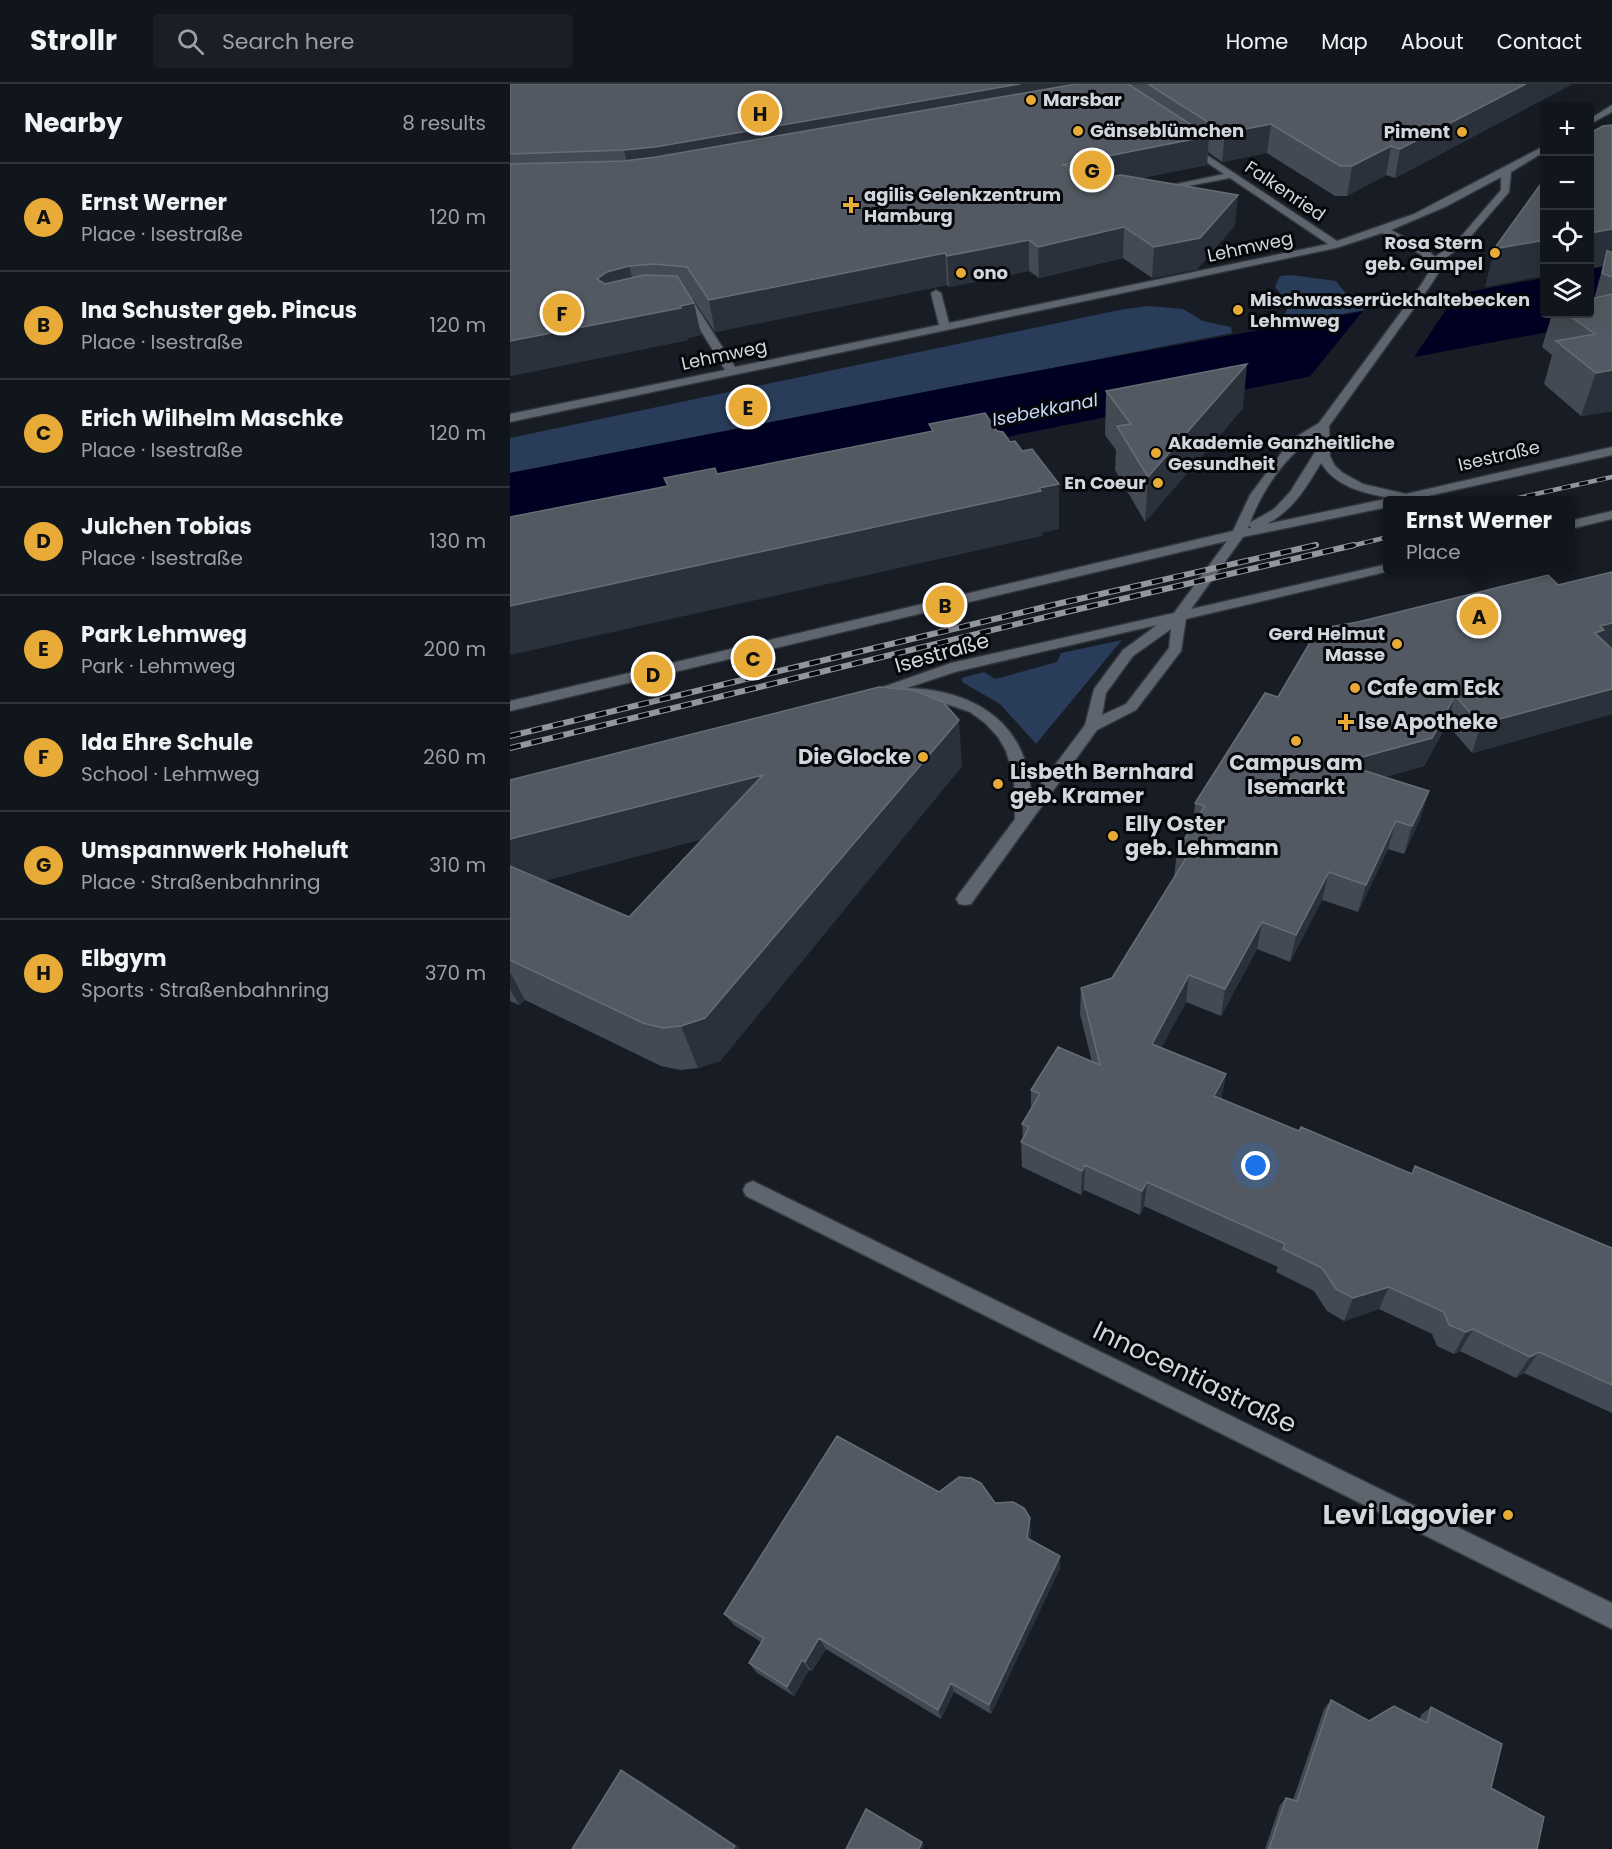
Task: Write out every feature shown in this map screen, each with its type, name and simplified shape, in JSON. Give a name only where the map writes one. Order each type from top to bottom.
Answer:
[{"type":"street","points":[[1594,120],[1610,111]]},
{"type":"street","name":"Falkenried","points":[[1179,140],[1336,245]]},
{"type":"street","name":"Lehmweg","points":[[510,418],[1336,245],[1385,231],[1428,213],[1540,152]]},
{"type":"street","points":[[1434,262],[1461,242],[1506,190],[1506,171]]},
{"type":"street","points":[[1175,187],[1232,175]]},
{"type":"street","points":[[965,899],[1092,726],[1099,692],[1128,653],[1179,616],[1239,534],[1252,501],[1295,442],[1323,426],[1434,272],[1434,262],[1424,252],[1385,231]]},
{"type":"street","points":[[936,293],[945,328]]},
{"type":"street","points":[[674,299],[689,303],[731,370]]},
{"type":"street","points":[[1323,426],[1323,449],[1329,466],[1354,484],[1391,496]]},
{"type":"street","points":[[1239,534],[1279,512],[1294,494],[1323,449]]},
{"type":"street","name":"Isestraße","points":[[1414,496],[1612,451]]},
{"type":"street","points":[[510,706],[1239,534],[1383,504]]},
{"type":"street","points":[[1575,524],[1612,515]]},
{"type":"street","name":"Isestraße","points":[[857,699],[951,668],[1383,569]]},
{"type":"street","points":[[1092,726],[1131,707],[1176,648],[1179,616]]},
{"type":"street","points":[[880,693],[945,697],[978,710],[1001,728],[1016,754],[1022,775],[1023,819]]},
{"type":"street","name":"Innocentiastraße","points":[[753,1190],[1612,1616]]},
{"type":"shaded area","points":[[1264,242],[1276,246],[1216,261],[1201,254]]},
{"type":"shaded area","points":[[1291,275],[1336,281],[1347,295],[1376,294],[1365,310],[1286,324],[1278,319],[1286,312],[1288,303],[1275,287],[1280,276]]},
{"type":"shaded area","points":[[1147,306],[1183,309],[1203,321],[1231,327],[1232,333],[510,473],[510,438]]},
{"type":"shaded area","points":[[1122,640],[1036,744],[1000,704],[962,682],[962,678],[984,672],[995,679],[1057,662],[1061,653]]},
{"type":"water","name":"Isebekkanal","points":[[1612,265],[1612,320],[1297,379],[510,536],[510,473],[965,384],[1540,279],[1540,318],[1594,318],[1594,268]]},
{"type":"pier","points":[[1459,290],[1413,359],[1307,380],[1367,306]]},
{"type":"building","points":[[510,84],[1020,84],[655,147],[510,154]]},
{"type":"building","points":[[1076,84],[1128,84],[1209,136],[1062,165],[1098,171],[1092,175],[1098,179],[1121,175],[1238,195],[1200,238],[1154,247],[1124,227],[1038,247],[1029,240],[947,256],[945,253],[709,300],[687,267],[654,264],[629,266],[607,272],[597,279],[605,284],[644,275],[677,276],[694,303],[680,306],[681,308],[510,341],[510,164],[624,161],[656,157]]},
{"type":"building","points":[[1148,84],[1526,84],[1400,149],[1391,146],[1352,166],[1340,166],[1271,124],[1225,133]]},
{"type":"building","points":[[1612,125],[1612,229],[1594,232],[1594,131],[1603,126]]},
{"type":"building","points":[[1540,185],[1540,241],[1494,249]]},
{"type":"building","points":[[1607,251],[1612,252],[1612,277],[1602,273]]},
{"type":"building","points":[[1612,294],[1612,370],[1596,373],[1556,341],[1595,334],[1573,318],[1594,318],[1594,298]]},
{"type":"building","points":[[1247,364],[1148,477],[1117,426],[1131,424],[1106,391]]},
{"type":"building","points":[[985,413],[997,431],[1003,432],[1010,442],[1015,441],[1022,451],[1032,449],[1059,484],[1039,488],[1041,491],[510,606],[510,517],[668,486],[664,478],[715,468],[717,474],[933,431],[929,424]]},
{"type":"building","points":[[1612,572],[1612,623],[1600,626],[1604,630],[1595,633],[1612,649],[1612,689],[1481,724],[1455,696],[1432,738],[1340,763],[1429,791],[1412,826],[1396,821],[1366,885],[1329,872],[1296,935],[1262,922],[1225,989],[1189,975],[1152,1044],[1226,1074],[1214,1096],[1299,1131],[1301,1127],[1412,1174],[1415,1166],[1612,1248],[1612,1385],[1539,1352],[1530,1357],[1473,1329],[1466,1332],[1449,1325],[1444,1312],[1389,1287],[1353,1298],[1336,1289],[1322,1268],[1283,1249],[1285,1244],[1147,1182],[1142,1191],[1085,1165],[1082,1171],[1021,1142],[1029,1127],[1022,1124],[1040,1094],[1031,1090],[1058,1047],[1100,1065],[1081,988],[1112,978],[1188,855],[1177,851],[1205,806],[1195,803],[1265,693],[1278,697],[1318,629],[1358,622],[1548,575],[1558,585]]},
{"type":"building","points":[[879,687],[913,690],[943,702],[959,720],[705,1018],[681,1026],[663,1028],[643,1023],[510,960],[510,866],[629,917],[763,775],[510,839],[510,780]]},
{"type":"building","points":[[837,1436],[939,1492],[959,1477],[971,1478],[981,1483],[995,1503],[1013,1502],[1024,1508],[1030,1518],[1027,1538],[1060,1556],[989,1705],[951,1683],[938,1710],[819,1638],[805,1662],[802,1660],[787,1687],[749,1663],[764,1638],[724,1614]]},
{"type":"building","points":[[1331,1700],[1369,1721],[1394,1706],[1427,1723],[1431,1707],[1502,1744],[1491,1788],[1544,1817],[1537,1849],[1269,1849],[1286,1798],[1297,1801]]},
{"type":"building","points":[[621,1770],[735,1846],[733,1849],[572,1849]]},
{"type":"building","points":[[866,1809],[922,1842],[919,1849],[846,1849]]},
{"type":"railway","points":[[1527,496],[1612,477]]},
{"type":"railway","points":[[1347,547],[1383,538]]},
{"type":"railway","points":[[510,736],[1057,604],[1316,545],[1309,547]]},
{"type":"railway","points":[[510,748],[1062,613],[1354,545]]},
{"type":"place","name":"Marsbar","points":[[1031,100]]},
{"type":"place","name":"Elbgym","points":[[760,113]]},
{"type":"place","name":"Gänseblümchen","points":[[1078,131]]},
{"type":"place","name":"Piment","points":[[1462,132]]},
{"type":"place","name":"Umspannwerk Hoheluft","points":[[1092,170]]},
{"type":"place","name":"agilis Gelenkzentrum Hamburg","points":[[851,205]]},
{"type":"place","name":"Rosa Stern geb. Gumpel","points":[[1495,253]]},
{"type":"place","name":"ono","points":[[961,273]]},
{"type":"place","name":"Mischwasserrückhaltebecken Lehmweg","points":[[1238,310]]},
{"type":"place","name":"Ida Ehre Schule","points":[[562,313]]},
{"type":"place","name":"Park Lehmweg","points":[[748,407]]},
{"type":"place","name":"Akademie Ganzheitliche Gesundheit","points":[[1156,453]]},
{"type":"place","name":"En Coeur","points":[[1158,483]]},
{"type":"place","name":"Ina Schuster geb. Pincus","points":[[945,605]]},
{"type":"place","name":"Ernst Werner","points":[[1479,616]]},
{"type":"place","name":"Gerd Helmut Masse","points":[[1397,644]]},
{"type":"place","name":"Erich Wilhelm Maschke","points":[[753,658]]},
{"type":"place","name":"Julchen Tobias","points":[[653,674]]},
{"type":"place","name":"Cafe am Eck","points":[[1355,688]]},
{"type":"place","name":"Ise Apotheke","points":[[1346,722]]},
{"type":"place","name":"Campus am Isemarkt","points":[[1296,741]]},
{"type":"place","name":"Die Glocke","points":[[923,757]]},
{"type":"place","name":"Lisbeth Bernhard geb. Kramer","points":[[998,784]]},
{"type":"place","name":"Elly Oster geb. Lehmann","points":[[1113,836]]},
{"type":"place","name":"Levi Lagovier","points":[[1508,1515]]}]
